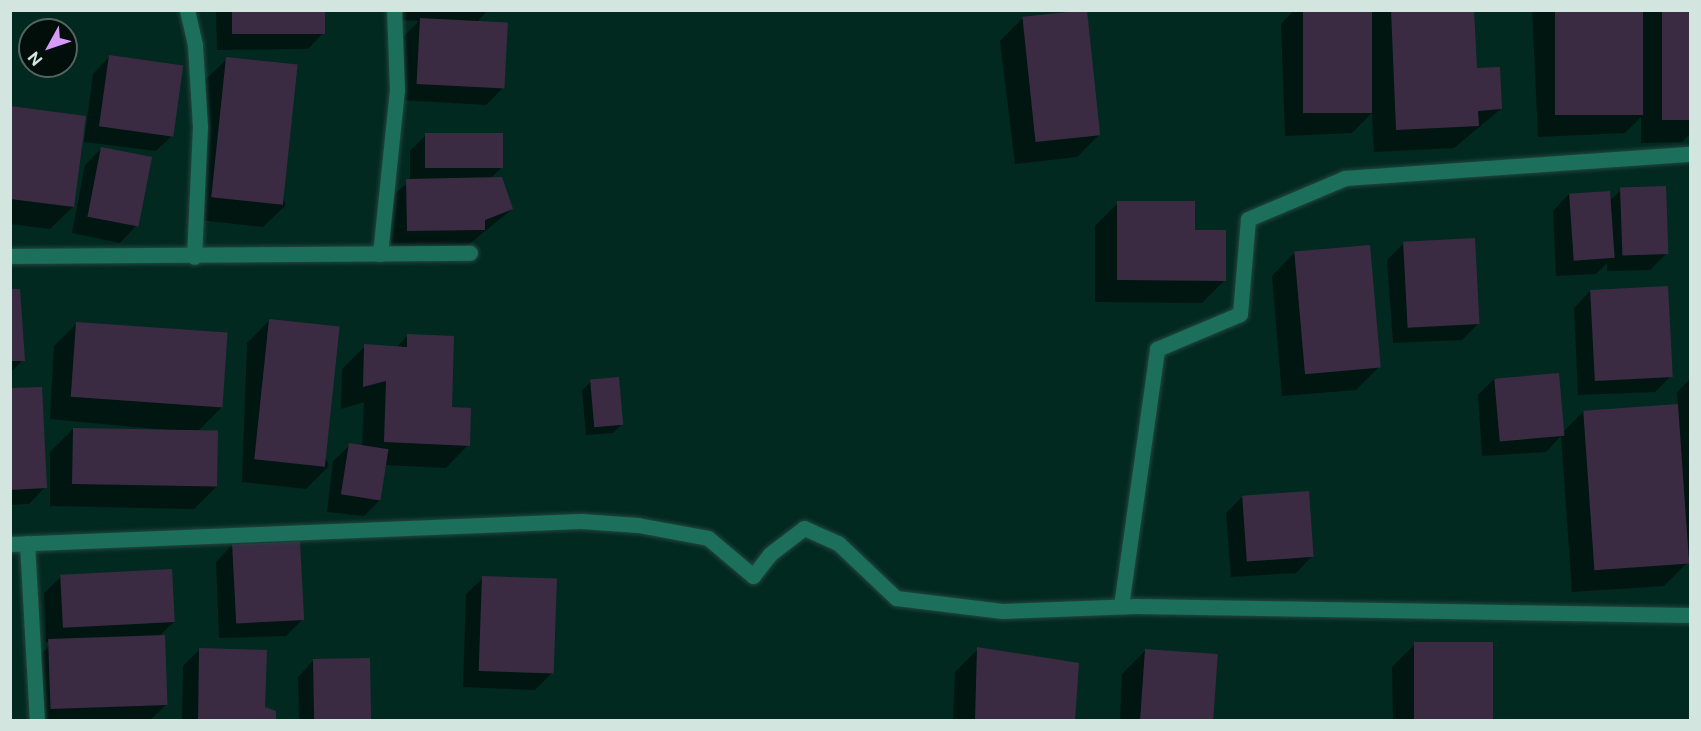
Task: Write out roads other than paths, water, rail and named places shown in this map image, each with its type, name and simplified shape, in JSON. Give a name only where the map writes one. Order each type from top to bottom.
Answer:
[{"type":"street","points":[[187,10],[195,45],[200,126],[194,257]]},
{"type":"street","points":[[380,255],[397,90],[394,10]]},
{"type":"street","points":[[1121,606],[1157,349],[1240,314],[1248,219],[1345,178],[1690,154]]},
{"type":"street","points":[[10,256],[194,257],[470,253]]},
{"type":"street","points":[[10,544],[581,521],[638,525],[708,538],[753,576],[770,554],[804,528],[838,543],[896,598],[1002,611],[1121,606],[1690,615]]},
{"type":"street","points":[[27,543],[37,720]]}]
